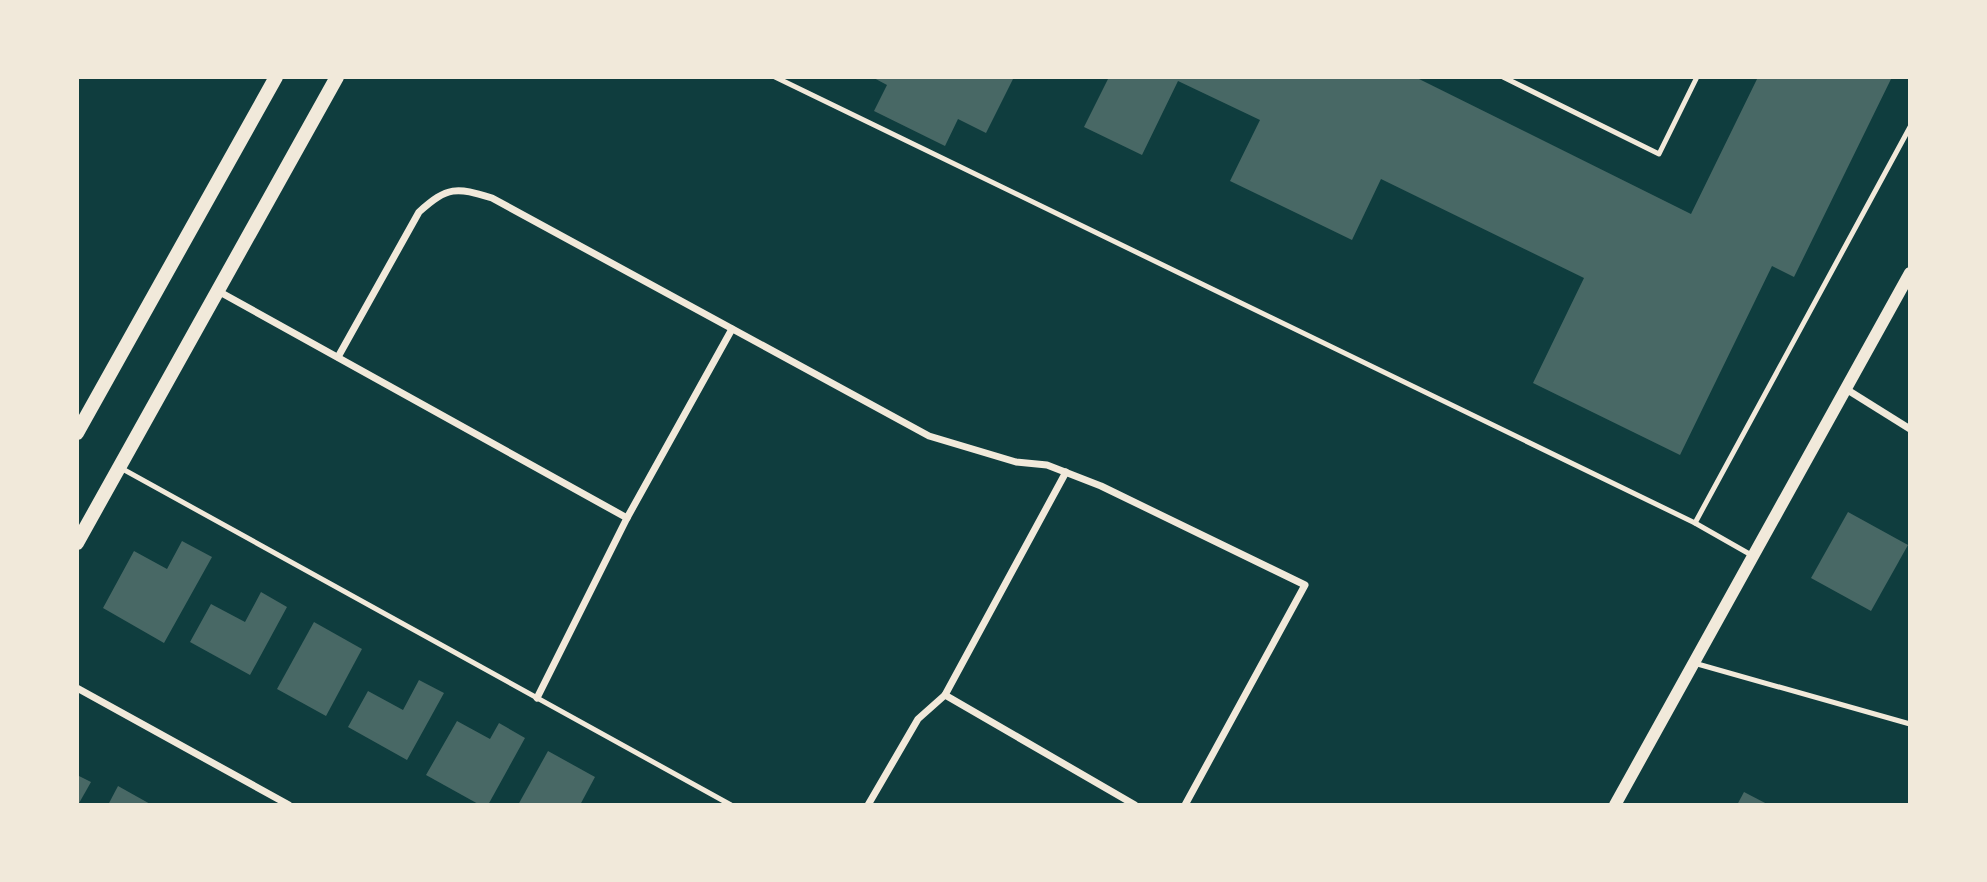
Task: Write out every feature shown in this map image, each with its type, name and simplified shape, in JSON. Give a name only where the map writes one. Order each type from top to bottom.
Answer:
[{"type":"main road","points":[[77,433],[276,77]]},
{"type":"main road","points":[[77,543],[337,77]]},
{"type":"street","points":[[338,358],[419,212],[434,198],[453,190],[492,198],[929,436],[1066,472],[1101,486],[1306,585],[1185,805]]},
{"type":"street","points":[[1615,805],[1910,273]]},
{"type":"street","points":[[218,291],[627,517]]},
{"type":"street","points":[[537,698],[627,517],[732,329]]},
{"type":"street","points":[[1846,389],[1910,429]]},
{"type":"street","points":[[868,805],[918,719],[944,695],[1066,472]]},
{"type":"street","points":[[77,688],[289,805]]},
{"type":"street","points":[[944,695],[1135,805]]},
{"type":"lane","points":[[775,77],[1695,523],[1753,556]]},
{"type":"lane","points":[[1503,77],[1660,154],[1698,77]]},
{"type":"lane","points":[[1695,523],[1910,127]]},
{"type":"lane","points":[[120,467],[731,805]]},
{"type":"lane","points":[[1694,663],[1910,724]]},
{"type":"building","points":[[872,77],[1014,77],[986,133],[958,119],[945,146],[874,111],[887,85]]},
{"type":"building","points":[[1109,77],[1415,77],[1691,214],[1758,77],[1892,77],[1794,277],[1772,266],[1680,455],[1533,383],[1584,278],[1381,179],[1352,240],[1230,181],[1260,120],[1178,81],[1142,155],[1084,127]]},
{"type":"building","points":[[1848,512],[1908,545],[1871,611],[1811,578]]},
{"type":"building","points":[[182,541],[212,557],[164,643],[103,608],[134,551],[167,569]]},
{"type":"building","points":[[261,592],[287,607],[250,675],[190,642],[211,604],[245,622]]},
{"type":"building","points":[[314,622],[362,649],[326,716],[277,689]]},
{"type":"building","points":[[419,680],[444,693],[407,760],[348,727],[368,691],[403,710]]},
{"type":"building","points":[[457,721],[490,739],[499,723],[525,738],[488,805],[480,805],[426,775]]},
{"type":"building","points":[[548,751],[595,777],[580,805],[518,805]]},
{"type":"building","points":[[77,775],[91,782],[78,805],[77,805]]},
{"type":"building","points":[[118,786],[152,805],[108,805]]},
{"type":"building","points":[[1744,792],[1769,805],[1737,805]]}]
